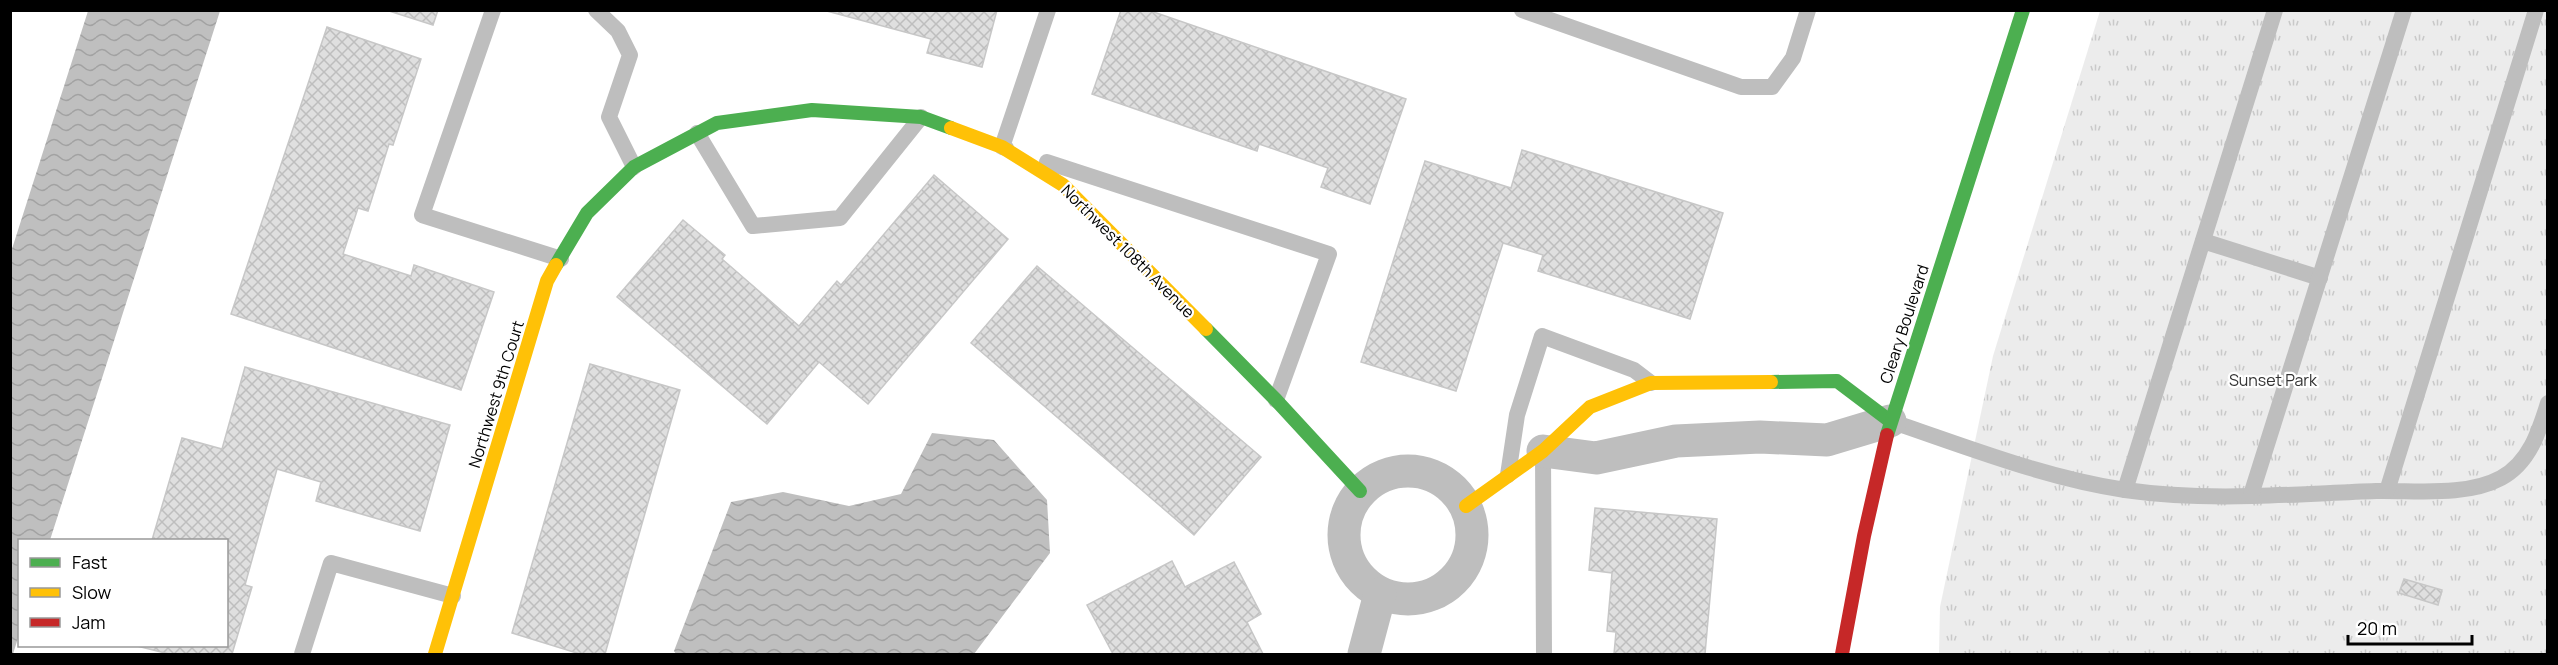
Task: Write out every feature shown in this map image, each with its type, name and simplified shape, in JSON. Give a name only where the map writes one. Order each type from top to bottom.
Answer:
[{"type":"street","name":"Cleary Boulevard","points":[[1842,654],[1864,536],[1890,422],[2023,10]]},
{"type":"street","name":"Northwest 108th Avenue","points":[[634,167],[717,123],[812,110],[921,117],[1002,147],[1064,185],[1276,400],[1360,491]]},
{"type":"street","name":"Northwest 9th Court","points":[[435,654],[547,281],[587,213],[634,167]]},
{"type":"street","points":[[1466,506],[1543,451],[1590,407],[1651,383],[1836,381],[1890,422]]},
{"type":"street","points":[[1543,451],[1596,458],[1676,441],[1760,437],[1827,440],[1890,422]]},
{"type":"street","points":[[1400,470],[1423,472],[1435,476],[1453,488],[1466,506],[1473,528],[1472,551],[1459,577],[1441,592],[1420,599],[1397,600],[1380,594],[1362,581],[1349,562],[1344,540],[1348,510],[1360,491],[1379,477],[1400,470]]},
{"type":"street","points":[[1365,654],[1380,594]]},
{"type":"lane","points":[[493,10],[422,215],[561,259]]},
{"type":"lane","points":[[596,10],[618,31],[630,55],[609,117],[634,167]]},
{"type":"lane","points":[[1048,10],[1002,147],[1329,254],[1276,400]]},
{"type":"lane","points":[[1522,10],[1741,87],[1772,87],[1792,58],[1808,10]]},
{"type":"lane","points":[[2125,490],[2275,10]]},
{"type":"lane","points":[[2251,495],[2404,10]]},
{"type":"lane","points":[[2387,491],[2536,10]]},
{"type":"lane","points":[[698,134],[753,226],[840,218],[921,117]]},
{"type":"lane","points":[[2203,241],[2320,278]]},
{"type":"lane","points":[[1508,476],[1517,415],[1542,336],[1634,370],[1651,383]]},
{"type":"lane","points":[[1890,422],[2049,474],[2125,490],[2202,497],[2479,488],[2502,478],[2521,464],[2537,436],[2547,404]]},
{"type":"lane","points":[[1543,451],[1544,654]]},
{"type":"lane","points":[[302,654],[331,562],[453,596]]},
{"type":"green space","name":"Sunset Park","points":[[2100,11],[2547,11],[2547,654],[1939,654],[1940,607],[1993,356]]},
{"type":"water","points":[[88,11],[220,11],[50,539],[18,539],[18,638],[13,654],[11,654],[11,252]]},
{"type":"water","points":[[932,433],[994,440],[1047,500],[1050,553],[974,654],[676,654],[674,651],[731,502],[783,492],[849,506],[901,494]]},
{"type":"building","points":[[386,10],[438,10],[433,25]]},
{"type":"building","points":[[823,10],[997,10],[982,67],[927,53],[931,39]]},
{"type":"building","points":[[1121,10],[1148,10],[1406,99],[1370,204],[1321,187],[1328,168],[1259,144],[1257,151],[1092,94]]},
{"type":"building","points":[[327,27],[421,59],[393,145],[389,144],[368,211],[358,208],[343,254],[411,276],[414,265],[494,292],[461,390],[231,314]]},
{"type":"building","points":[[1522,150],[1723,213],[1690,319],[1538,271],[1543,255],[1503,243],[1456,391],[1361,362],[1425,161],[1511,188]]},
{"type":"building","points":[[934,175],[1008,239],[868,404],[819,362],[767,424],[617,297],[683,220],[725,255],[722,259],[799,326],[837,281],[841,285]]},
{"type":"building","points":[[1037,266],[1261,457],[1194,535],[971,343]]},
{"type":"building","points":[[590,364],[680,390],[605,654],[580,654],[512,633]]},
{"type":"building","points":[[245,367],[450,425],[420,531],[316,501],[321,482],[277,469],[245,585],[252,587],[232,654],[169,654],[141,647],[228,647],[228,539],[152,539],[182,438],[222,449]]},
{"type":"building","points":[[1595,508],[1717,519],[1705,654],[1614,654],[1616,632],[1607,631],[1612,573],[1589,570]]},
{"type":"building","points":[[1172,561],[1185,587],[1234,562],[1261,614],[1247,622],[1263,654],[1113,654],[1087,605]]},
{"type":"building","points":[[2404,579],[2442,590],[2438,605],[2399,593]]},
{"type":"traffic: fast","points":[[1887,435],[2023,10]]},
{"type":"traffic: fast","points":[[556,265],[587,213],[634,167],[717,123],[812,110],[921,117],[951,128]]},
{"type":"traffic: fast","points":[[1206,329],[1276,400],[1360,491]]},
{"type":"traffic: fast","points":[[1771,382],[1837,381],[1890,421]]},
{"type":"traffic: slow","points":[[951,128],[1002,147],[1063,185],[1206,329]]},
{"type":"traffic: slow","points":[[435,654],[547,281],[556,265]]},
{"type":"traffic: slow","points":[[1466,506],[1543,451],[1590,407],[1651,383],[1771,382]]},
{"type":"traffic: jam","points":[[1842,654],[1864,536],[1887,435]]}]
